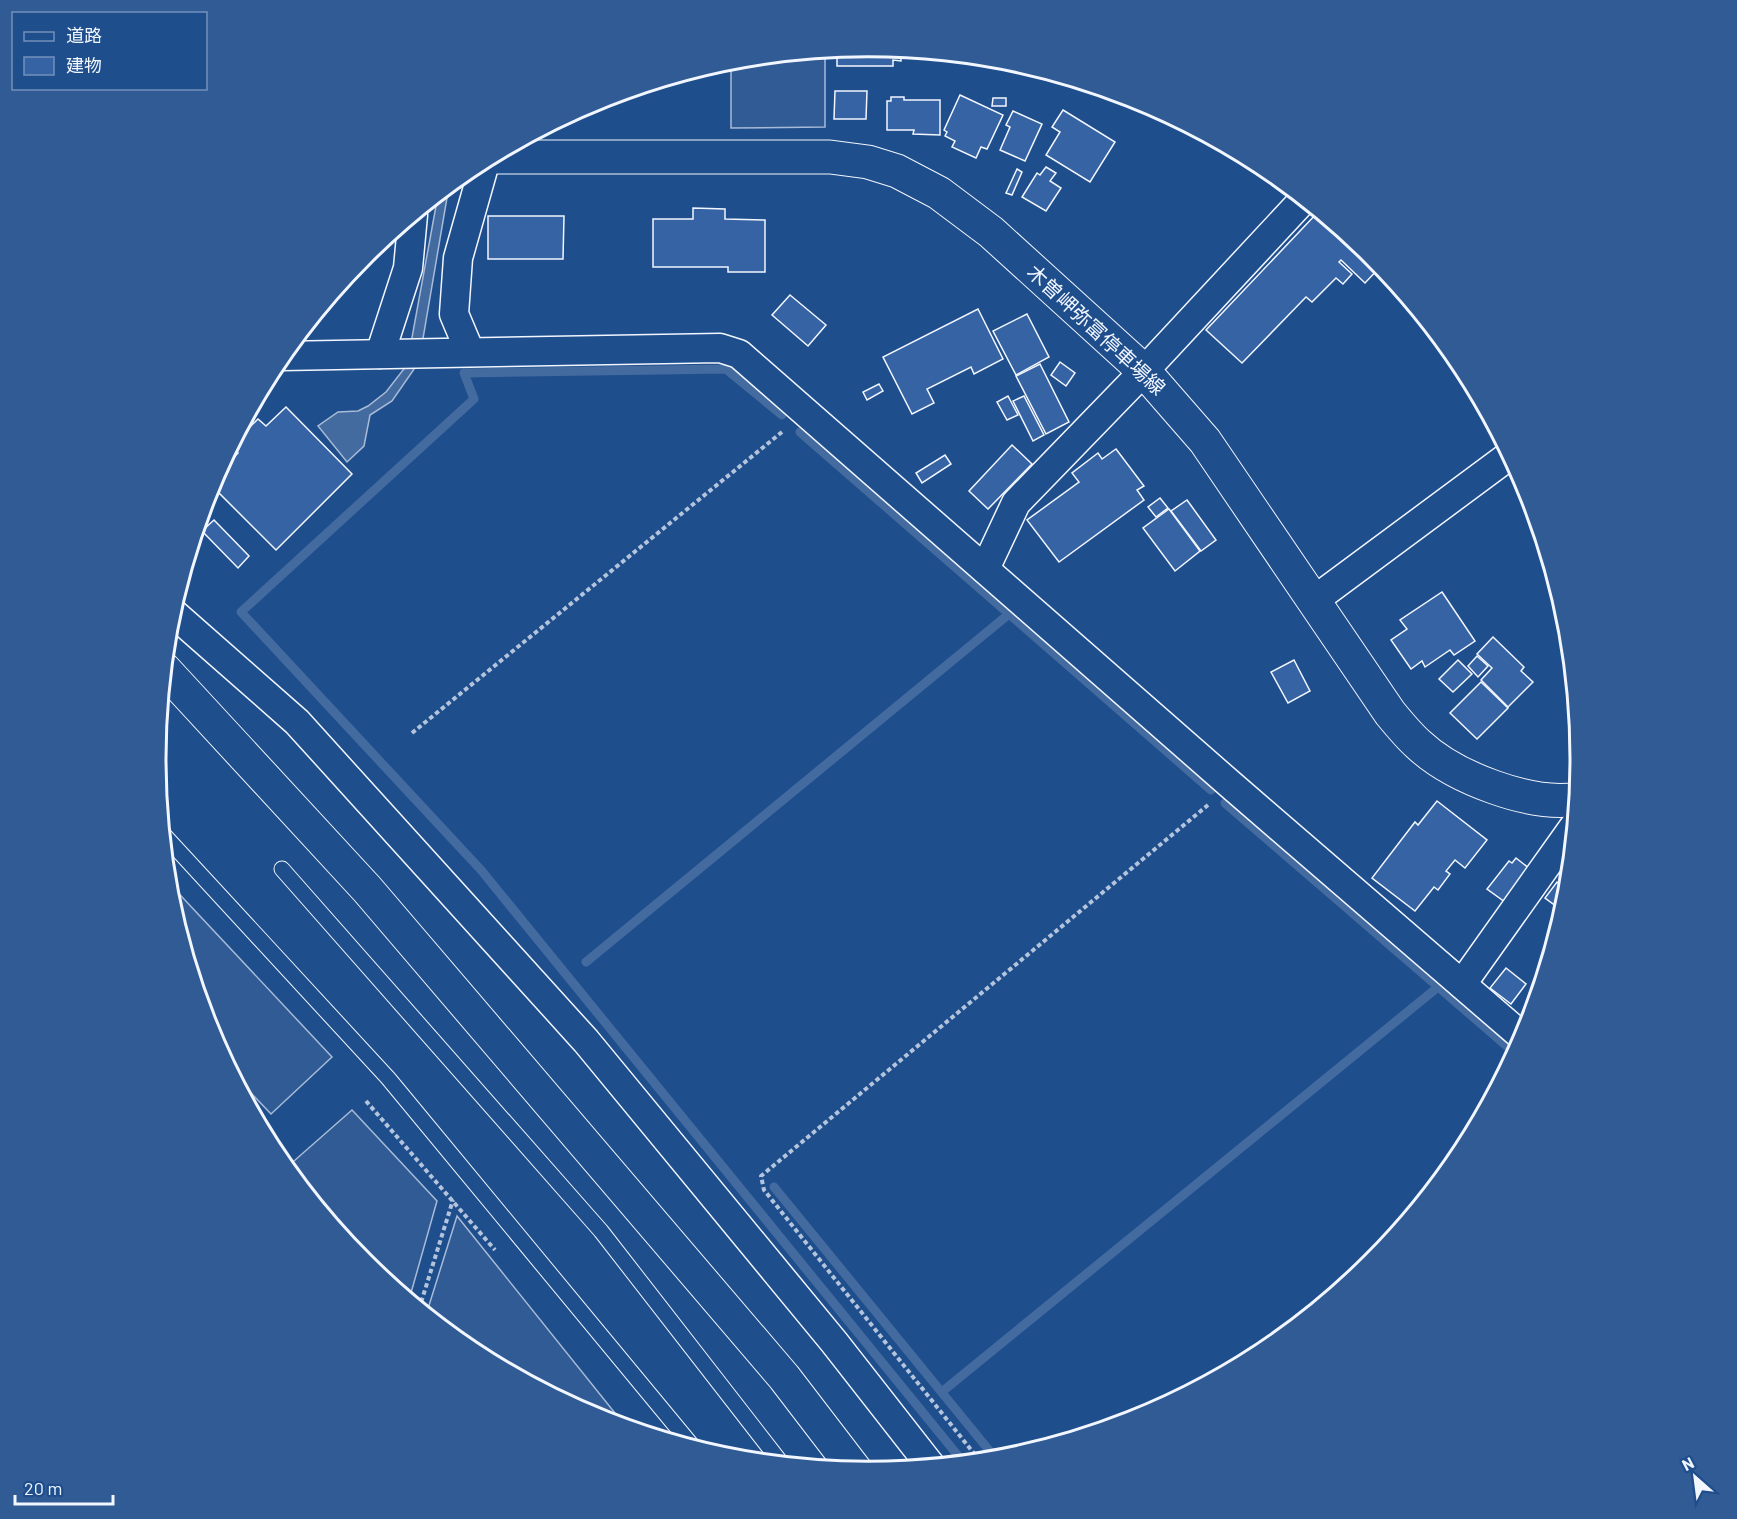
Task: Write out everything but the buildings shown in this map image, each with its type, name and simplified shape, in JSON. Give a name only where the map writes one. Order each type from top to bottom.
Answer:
[{"type":"main road","name":"木曽岬弥富停車場線","points":[[507,157],[830,157],[868,162],[897,171],[939,193],[991,232],[1144,371],[1205,441],[1390,713],[1419,746],[1460,771],[1500,789],[1569,809]]},
{"type":"main road","points":[[171,677],[367,889],[776,1368],[848,1461]]},
{"type":"street","points":[[470,352],[454,314],[458,258],[482,172]]},
{"type":"street","points":[[985,569],[1016,503],[1144,371],[1299,204]]},
{"type":"street","points":[[391,354],[408,268],[412,225]]},
{"type":"street","points":[[294,356],[720,348],[739,354],[1516,1031]]},
{"type":"street","points":[[1313,601],[1504,460]]},
{"type":"street","points":[[180,619],[297,722],[586,1041],[834,1342],[926,1459]]},
{"type":"street","points":[[1462,984],[1567,823]]},
{"type":"lane","points":[[171,843],[388,1078],[685,1438]]},
{"type":"lane","points":[[282,868],[601,1231],[776,1456]]},
{"type":"path","points":[[412,734],[806,413]]},
{"type":"path","points":[[974,1454],[764,1190],[761,1176],[1231,785]]},
{"type":"path","points":[[366,1101],[498,1253]]},
{"type":"path","points":[[421,1301],[453,1200]]},
{"type":"shaded area","points":[[825,59],[825,127],[731,128],[731,70]]},
{"type":"shaded area","points":[[447,198],[419,362],[392,401],[370,415],[364,446],[347,462],[318,426],[338,412],[358,411],[368,406],[386,392],[407,365],[436,206]]},
{"type":"shaded area","points":[[178,893],[332,1057],[271,1114],[250,1091],[219,1028],[203,985]]},
{"type":"shaded area","points":[[352,1110],[437,1201],[411,1293],[340,1223],[293,1162]]},
{"type":"shaded area","points":[[457,1216],[617,1415],[558,1390],[517,1368],[478,1344],[429,1307]]},
{"type":"waterway","points":[[782,415],[726,369],[464,373],[474,399],[241,612],[481,870],[958,1456]]},
{"type":"waterway","points":[[800,432],[1211,790]]},
{"type":"waterway","points":[[586,962],[1009,614]]},
{"type":"waterway","points":[[1225,803],[1509,1048]]},
{"type":"waterway","points":[[943,1391],[1438,987]]},
{"type":"waterway","points":[[774,1187],[990,1451]]}]
